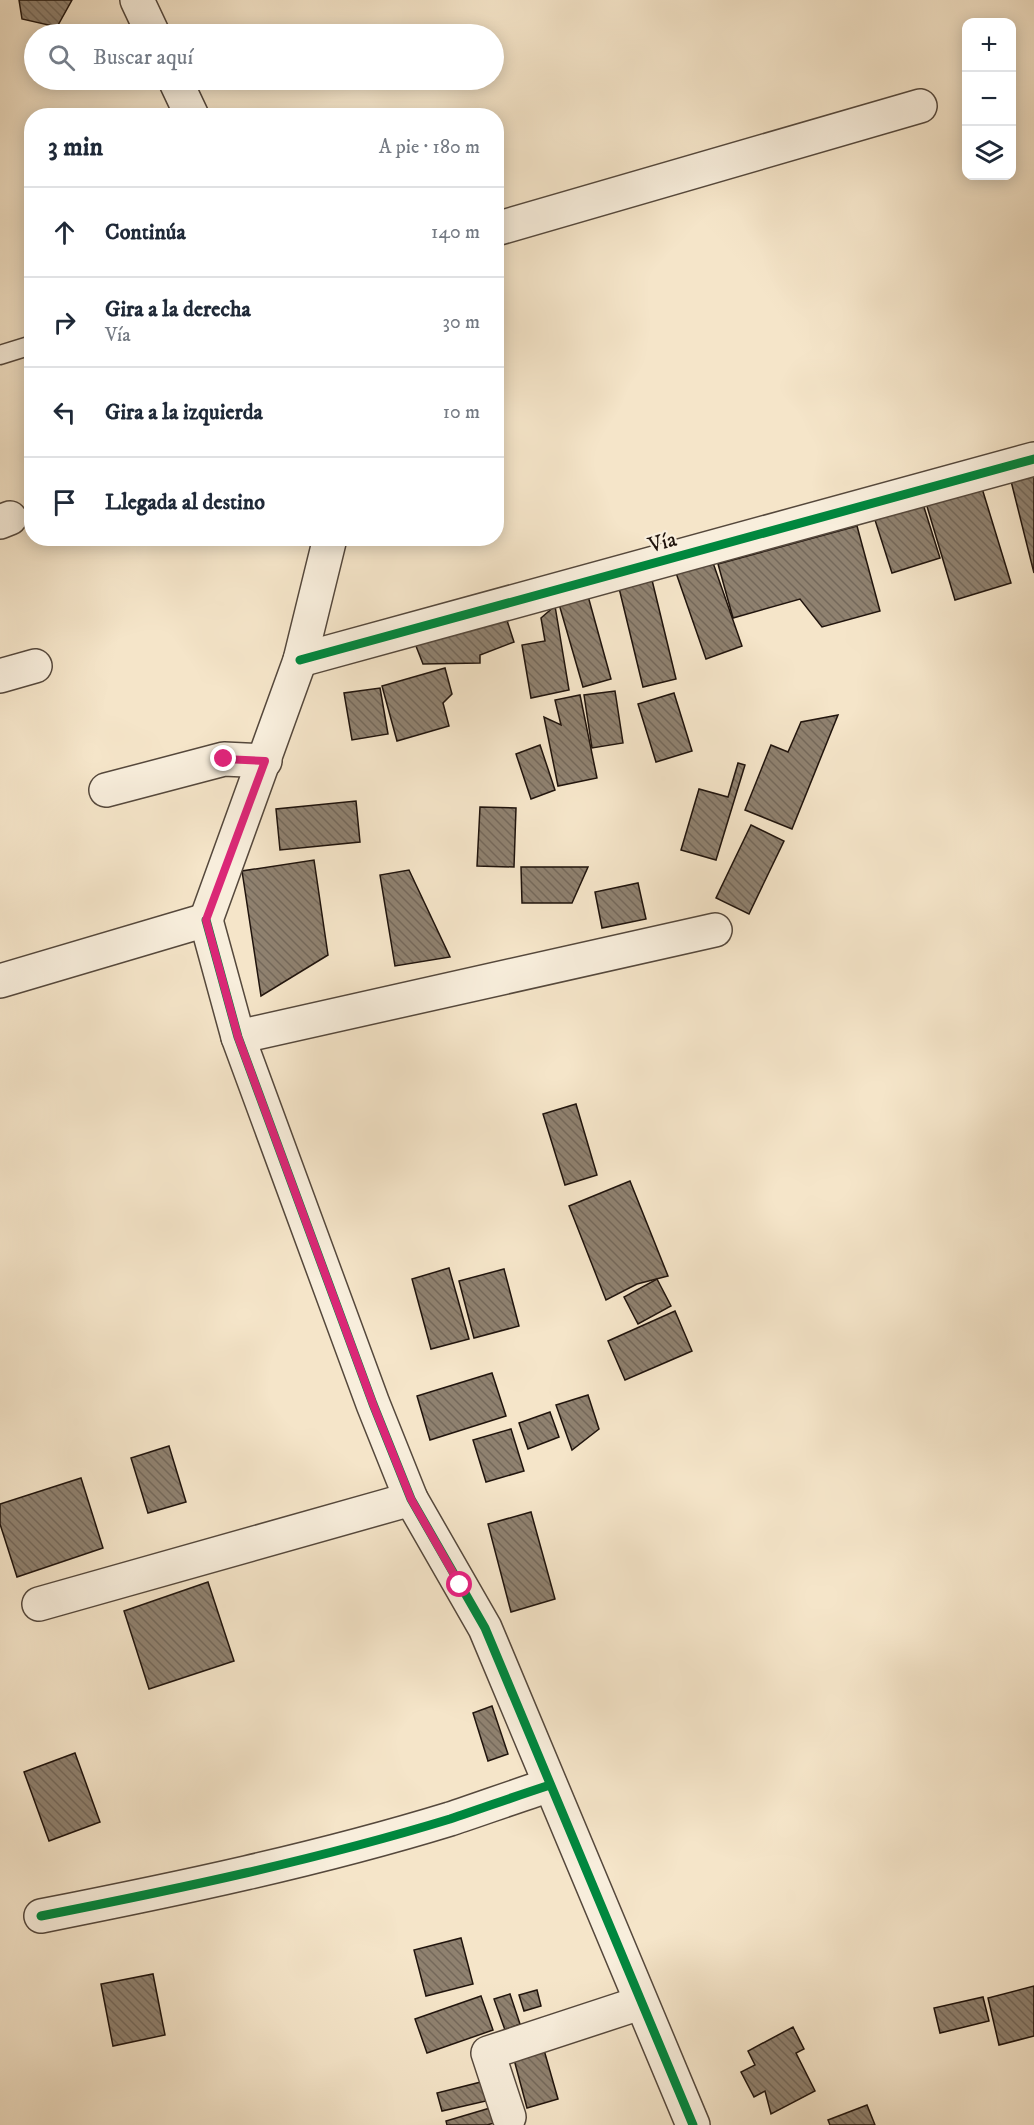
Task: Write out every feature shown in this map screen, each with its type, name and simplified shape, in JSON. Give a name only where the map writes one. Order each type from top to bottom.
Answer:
[{"type":"street","points":[[137,0],[148,24]]},
{"type":"street","points":[[180,90],[188,108]]},
{"type":"street","points":[[504,227],[920,106]]},
{"type":"street","name":"Vía","points":[[300,660],[1034,459]]},
{"type":"street","points":[[328,546],[300,660],[206,920],[238,1037],[373,1404],[411,1499],[485,1628],[693,2125]]},
{"type":"street","points":[[0,676],[35,666]]},
{"type":"street","points":[[106,790],[224,759],[265,761]]},
{"type":"street","points":[[0,981],[206,920]]},
{"type":"street","points":[[238,1037],[715,930]]},
{"type":"street","points":[[39,1604],[411,1499]]},
{"type":"street","points":[[41,1916],[160,1893],[350,1847],[451,1818],[549,1785]]},
{"type":"street","points":[[509,2117],[488,2053],[640,2003]]},
{"type":"lane","points":[[0,355],[24,348]]},
{"type":"building","points":[[19,0],[72,0],[59,24],[44,24],[22,19]]},
{"type":"building","points":[[1034,475],[1034,573],[1011,481]]},
{"type":"building","points":[[981,485],[1011,583],[955,600],[926,503]]},
{"type":"building","points":[[923,504],[940,558],[892,573],[875,520]]},
{"type":"building","points":[[857,526],[880,611],[822,627],[800,599],[733,618],[718,564]]},
{"type":"building","points":[[711,557],[742,646],[706,659],[675,570]]},
{"type":"building","points":[[652,580],[676,679],[643,687],[619,588]]},
{"type":"building","points":[[588,596],[611,679],[583,687],[559,604]]},
{"type":"building","points":[[555,606],[569,690],[531,698],[522,645],[545,641],[541,618]]},
{"type":"building","points":[[503,608],[514,642],[480,655],[480,663],[423,664],[414,641]]},
{"type":"building","points":[[445,668],[452,694],[443,703],[449,726],[397,741],[382,686]]},
{"type":"building","points":[[380,688],[388,734],[352,740],[344,693]]},
{"type":"building","points":[[615,691],[623,743],[592,748],[584,695]]},
{"type":"building","points":[[674,693],[692,751],[656,762],[638,704]]},
{"type":"building","points":[[580,695],[597,778],[558,786],[544,717],[561,725],[555,700]]},
{"type":"building","points":[[838,715],[792,829],[745,810],[771,745],[788,752],[801,722]]},
{"type":"building","points":[[540,745],[555,790],[531,799],[516,754]]},
{"type":"building","points":[[738,763],[745,765],[716,860],[681,850],[699,789],[728,797]]},
{"type":"building","points":[[356,801],[360,842],[280,850],[276,809]]},
{"type":"building","points":[[480,807],[516,808],[514,867],[477,866]]},
{"type":"building","points":[[751,825],[784,841],[749,914],[716,898]]},
{"type":"building","points":[[314,860],[328,955],[261,996],[242,871]]},
{"type":"building","points":[[521,867],[588,867],[572,903],[522,903]]},
{"type":"building","points":[[409,870],[450,957],[395,966],[380,875]]},
{"type":"building","points":[[638,883],[646,919],[602,928],[595,892]]},
{"type":"building","points":[[576,1104],[597,1175],[565,1185],[543,1114]]},
{"type":"building","points":[[630,1181],[668,1276],[637,1284],[606,1300],[569,1206]]},
{"type":"building","points":[[449,1268],[469,1339],[431,1349],[412,1279]]},
{"type":"building","points":[[504,1269],[519,1326],[474,1338],[459,1281]]},
{"type":"building","points":[[657,1279],[671,1306],[638,1324],[624,1297]]},
{"type":"building","points":[[675,1311],[692,1351],[625,1380],[608,1341]]},
{"type":"building","points":[[492,1373],[506,1416],[430,1440],[417,1396]]},
{"type":"building","points":[[588,1395],[599,1429],[572,1450],[556,1405]]},
{"type":"building","points":[[550,1412],[559,1437],[528,1449],[519,1423]]},
{"type":"building","points":[[511,1429],[524,1471],[486,1482],[473,1440]]},
{"type":"building","points":[[169,1446],[186,1502],[148,1513],[131,1458]]},
{"type":"building","points":[[81,1478],[103,1548],[17,1577],[0,1524],[0,1504]]},
{"type":"building","points":[[531,1512],[555,1599],[511,1612],[488,1524]]},
{"type":"building","points":[[208,1582],[234,1661],[149,1689],[124,1611]]},
{"type":"building","points":[[492,1706],[508,1754],[488,1761],[473,1713]]},
{"type":"building","points":[[75,1753],[100,1822],[49,1841],[24,1772]]},
{"type":"building","points":[[461,1938],[473,1984],[426,1996],[414,1950]]},
{"type":"building","points":[[153,1974],[165,2035],[113,2046],[101,1984]]},
{"type":"building","points":[[1034,1986],[1034,2036],[999,2045],[988,1998]]},
{"type":"building","points":[[537,1990],[541,2006],[524,2011],[519,1995]]},
{"type":"building","points":[[510,1994],[520,2024],[505,2030],[494,1999]]},
{"type":"building","points":[[481,1996],[493,2030],[427,2053],[415,2019]]},
{"type":"building","points":[[983,1997],[989,2021],[940,2033],[934,2008]]},
{"type":"building","points":[[793,2027],[804,2049],[796,2053],[815,2091],[771,2114],[765,2091],[754,2097],[741,2072],[755,2065],[748,2051]]},
{"type":"building","points":[[542,2043],[558,2099],[527,2108],[512,2052]]},
{"type":"building","points":[[481,2082],[486,2101],[442,2111],[437,2093]]},
{"type":"building","points":[[867,2105],[875,2125],[830,2125],[828,2120]]},
{"type":"building","points":[[490,2108],[494,2123],[447,2125],[446,2121]]},
{"type":"cycle path","points":[[300,660],[1034,459]]},
{"type":"cycle path","points":[[206,920],[238,1037],[373,1404],[411,1499],[485,1628],[693,2125]]},
{"type":"cycle path","points":[[41,1916],[195,1884],[349,1848],[450,1819],[550,1785]]},
{"type":"route","points":[[224,759],[265,761],[206,920],[238,1037],[373,1404],[411,1499],[460,1585]]}]
